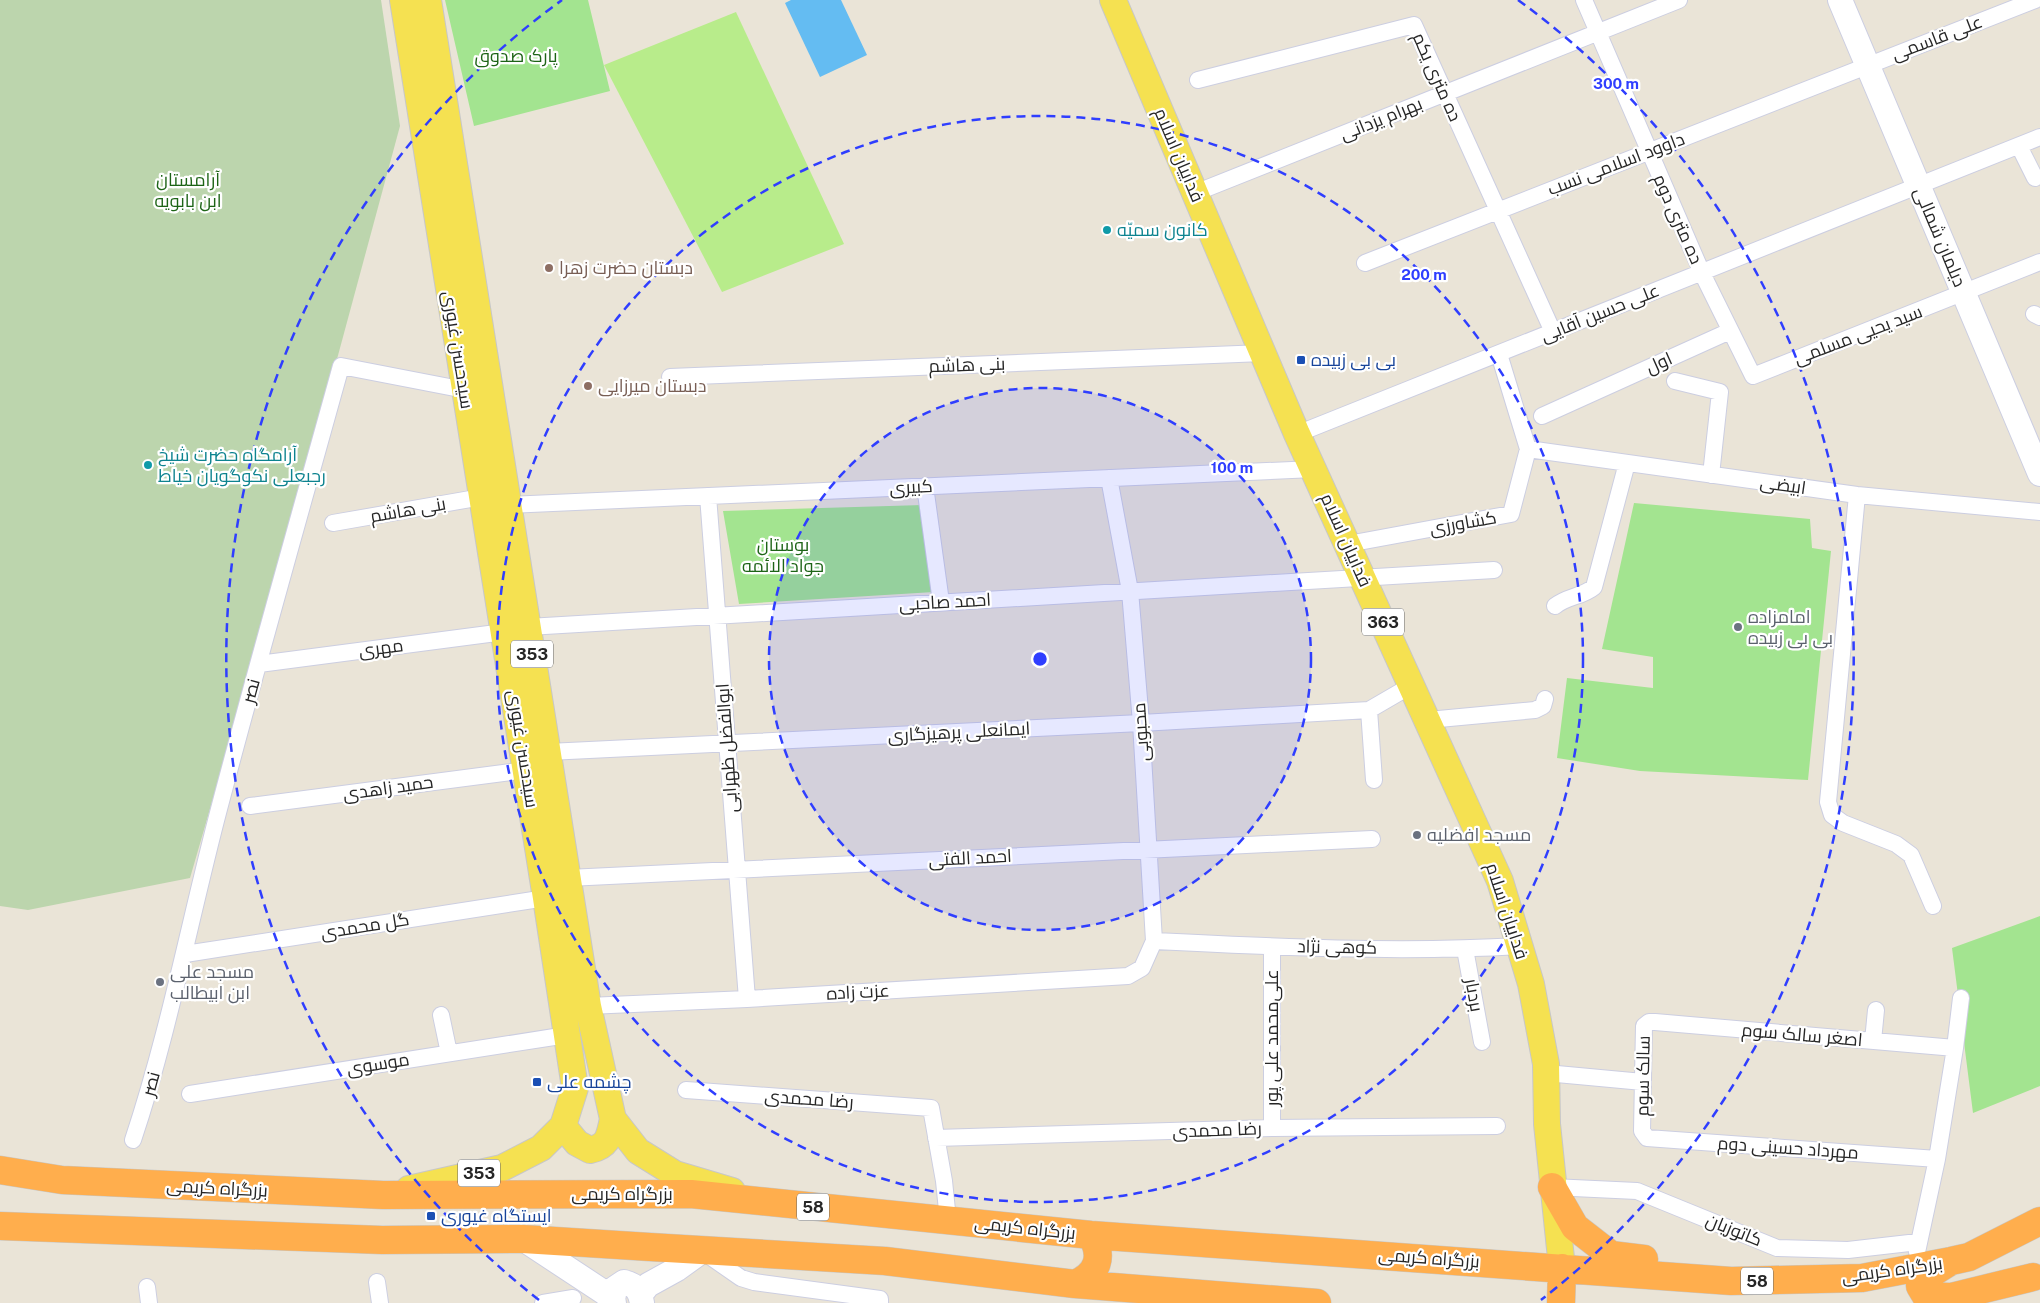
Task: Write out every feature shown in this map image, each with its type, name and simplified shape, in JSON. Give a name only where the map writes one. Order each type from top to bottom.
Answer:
[{"type":"highway","name":"بزرگراه کریمی","points":[[0,1170],[62,1180],[383,1195],[691,1194],[1091,1235],[1731,1281],[1862,1278],[1916,1255],[1951,1261],[1969,1257],[2040,1221]]},
{"type":"highway","points":[[1552,1187],[1575,1227],[1611,1254],[1784,1280]]},
{"type":"highway","points":[[2,1231],[382,1240],[523,1240],[885,1261],[1075,1284],[1271,1302],[1317,1303]]},
{"type":"highway","points":[[1075,1284],[1092,1272],[1097,1264],[1097,1248],[1091,1235]]},
{"type":"highway","points":[[1951,1261],[1932,1273],[1920,1286],[1926,1296],[1951,1297],[2037,1275]]},
{"type":"highway","points":[[1561,1303],[1562,1268]]},
{"type":"highway","points":[[1968,1303],[1982,1300],[2037,1275]]},
{"type":"main road","name":"سیدحسن غیوری","points":[[403,0],[482,497],[548,752],[588,1006],[613,1119],[638,1151],[675,1174],[776,1203]]},
{"type":"main road","name":"سیدحسن غیوری","points":[[383,1195],[502,1168],[541,1148],[563,1126],[574,1088],[526,770],[508,505],[428,0]]},
{"type":"main road","name":"فداییان اسلام","points":[[1113,0],[1298,434],[1500,880],[1531,984],[1546,1064],[1546,1124],[1562,1268]]},
{"type":"main road","points":[[563,1126],[577,1142],[590,1150],[600,1148],[608,1139],[613,1119]]},
{"type":"street","name":"ده متری دوم","points":[[1584,0],[1649,152],[1730,331]]},
{"type":"street","name":"بهرام یزدانی","points":[[1195,193],[1679,0]]},
{"type":"street","name":"دیلمان شمالی","points":[[1840,0],[1867,66],[1910,189],[1964,293],[2040,474]]},
{"type":"street","name":"علی قاسمی","points":[[1867,66],[2035,0]]},
{"type":"street","name":"ده متری یکم","points":[[1198,80],[1414,25],[1553,332]]},
{"type":"street","name":"داوود اسلامی نسب","points":[[1365,263],[1867,66]]},
{"type":"street","name":"علی حسین آقایی","points":[[1298,434],[2040,137]]},
{"type":"street","points":[[2019,146],[2034,178]]},
{"type":"street","name":"سید یحیی مسلمی","points":[[1730,331],[1753,376],[2040,262]]},
{"type":"street","name":"اول","points":[[1542,416],[1730,331]]},
{"type":"street","name":"بنی هاشم","points":[[670,377],[1263,354]]},
{"type":"street","points":[[1498,354],[1528,449]]},
{"type":"street","name":"نصر","points":[[133,1140],[147,1099],[185,954],[218,810],[340,366],[465,390]]},
{"type":"street","points":[[1675,381],[1720,392],[1711,474]]},
{"type":"street","name":"ابیضی","points":[[1528,449],[1856,495],[2040,512]]},
{"type":"street","name":"کشاورزی","points":[[1348,544],[1512,514],[1528,449]]},
{"type":"street","points":[[1555,606],[1562,600],[1587,593],[1594,587],[1627,463]]},
{"type":"street","name":"کبیری","points":[[508,505],[1314,469]]},
{"type":"street","name":"محبوبی","points":[[1108,478],[1130,591],[1154,941],[1142,968],[1128,976]]},
{"type":"street","points":[[925,486],[941,602]]},
{"type":"street","points":[[1856,495],[1828,802],[1832,815],[1843,823],[1896,844],[1911,855],[1933,906]]},
{"type":"street","name":"ابوالفضل ظهرابی","points":[[708,496],[747,999]]},
{"type":"street","name":"بنی هاشم","points":[[333,523],[482,497]]},
{"type":"street","name":"احمد صاحبی","points":[[516,629],[717,615],[1494,570]]},
{"type":"street","name":"مهری","points":[[259,664],[516,629]]},
{"type":"street","points":[[1374,780],[1369,710],[1412,685]]},
{"type":"street","points":[[1428,720],[1535,710],[1542,706],[1545,699]]},
{"type":"street","name":"ایمانعلی پرهیزگاری","points":[[548,752],[1369,710]]},
{"type":"street","name":"حمید زاهدی","points":[[250,806],[526,770]]},
{"type":"street","name":"احمد الفتی","points":[[568,878],[1372,839]]},
{"type":"street","name":"گل محمدی","points":[[185,954],[546,898]]},
{"type":"street","name":"کوهی نژاد","points":[[1154,941],[1272,946],[1465,949],[1520,946]]},
{"type":"street","name":"علی‌محمد علی پور","points":[[1272,946],[1272,1128]]},
{"type":"street","name":"بردبار","points":[[1465,949],[1482,1042]]},
{"type":"street","name":"عزت زاده","points":[[588,1006],[747,999],[1128,976]]},
{"type":"street","points":[[1916,1255],[1937,1159],[1955,1048],[1960,998]]},
{"type":"street","points":[[1873,1041],[1876,1010]]},
{"type":"street","points":[[441,1015],[448,1053]]},
{"type":"street","name":"اصغر سالک سوم","points":[[1649,1022],[1955,1048]]},
{"type":"street","name":"سالک سوم","points":[[1642,1131],[1644,1026],[1649,1022]]},
{"type":"street","name":"موسوی","points":[[190,1094],[567,1035]]},
{"type":"street","points":[[1546,1073],[1643,1082]]},
{"type":"street","name":"رضا محمدی","points":[[686,1090],[931,1108],[944,1182],[948,1220]]},
{"type":"street","name":"رضا محمدی","points":[[936,1138],[1272,1128],[1497,1126]]},
{"type":"street","name":"مهرداد حسینی دوم","points":[[1642,1131],[1647,1138],[1937,1159]]},
{"type":"street","name":"کاتوزیان","points":[[1552,1187],[1637,1191],[1777,1248],[1848,1250],[1916,1255]]},
{"type":"street","points":[[523,1240],[606,1293],[613,1302]]},
{"type":"street","points":[[642,1299],[648,1285],[677,1269],[702,1251],[741,1278],[754,1282],[880,1299],[880,1303]]},
{"type":"street","points":[[377,1282],[380,1303]]},
{"type":"street","points":[[613,1302],[615,1288],[624,1282],[634,1285],[642,1299]]},
{"type":"street","points":[[147,1287],[149,1303]]},
{"type":"street","points":[[543,1303],[573,1298]]},
{"type":"green space","name":"آرامستان ابن بابویه","points":[[0,0],[381,0],[400,126],[290,533],[190,878],[28,910],[0,906]]},
{"type":"green space","name":"پارک صدوق","points":[[445,0],[588,0],[610,91],[474,126]]},
{"type":"green space","points":[[736,12],[844,244],[722,292],[604,65]]},
{"type":"green space","points":[[1634,503],[1810,519],[1812,548],[1831,551],[1808,780],[1640,771],[1557,758],[1567,678],[1653,688],[1653,657],[1602,649]]},
{"type":"green space","name":"بوستان جواد الائمه","points":[[923,505],[934,592],[739,604],[723,511]]},
{"type":"green space","points":[[2040,916],[2040,1086],[1973,1113],[1952,948]]},
{"type":"water","points":[[791,0],[841,0],[867,55],[820,77],[785,3]]},
{"type":"place","name":"کانون سمیّه","points":[[1107,230]]},
{"type":"place","name":"دبستان حضرت زهرا","points":[[549,268]]},
{"type":"place","name":"بی بی زبیده","points":[[1301,360]]},
{"type":"place","name":"دبستان میرزایی","points":[[588,386]]},
{"type":"place","name":"آرامگاه حضرت شیخ رجبعلی نکوگویان خیاط","points":[[148,465]]},
{"type":"place","name":"امامزاده بی بی زبیده","points":[[1738,627]]},
{"type":"place","name":"مسجد افضلیه","points":[[1417,835]]},
{"type":"place","name":"مسجد علی ابن ابیطالب","points":[[160,982]]},
{"type":"place","name":"چشمه علی","points":[[537,1082]]},
{"type":"place","name":"ایستگاه غیوری","points":[[431,1216]]}]
